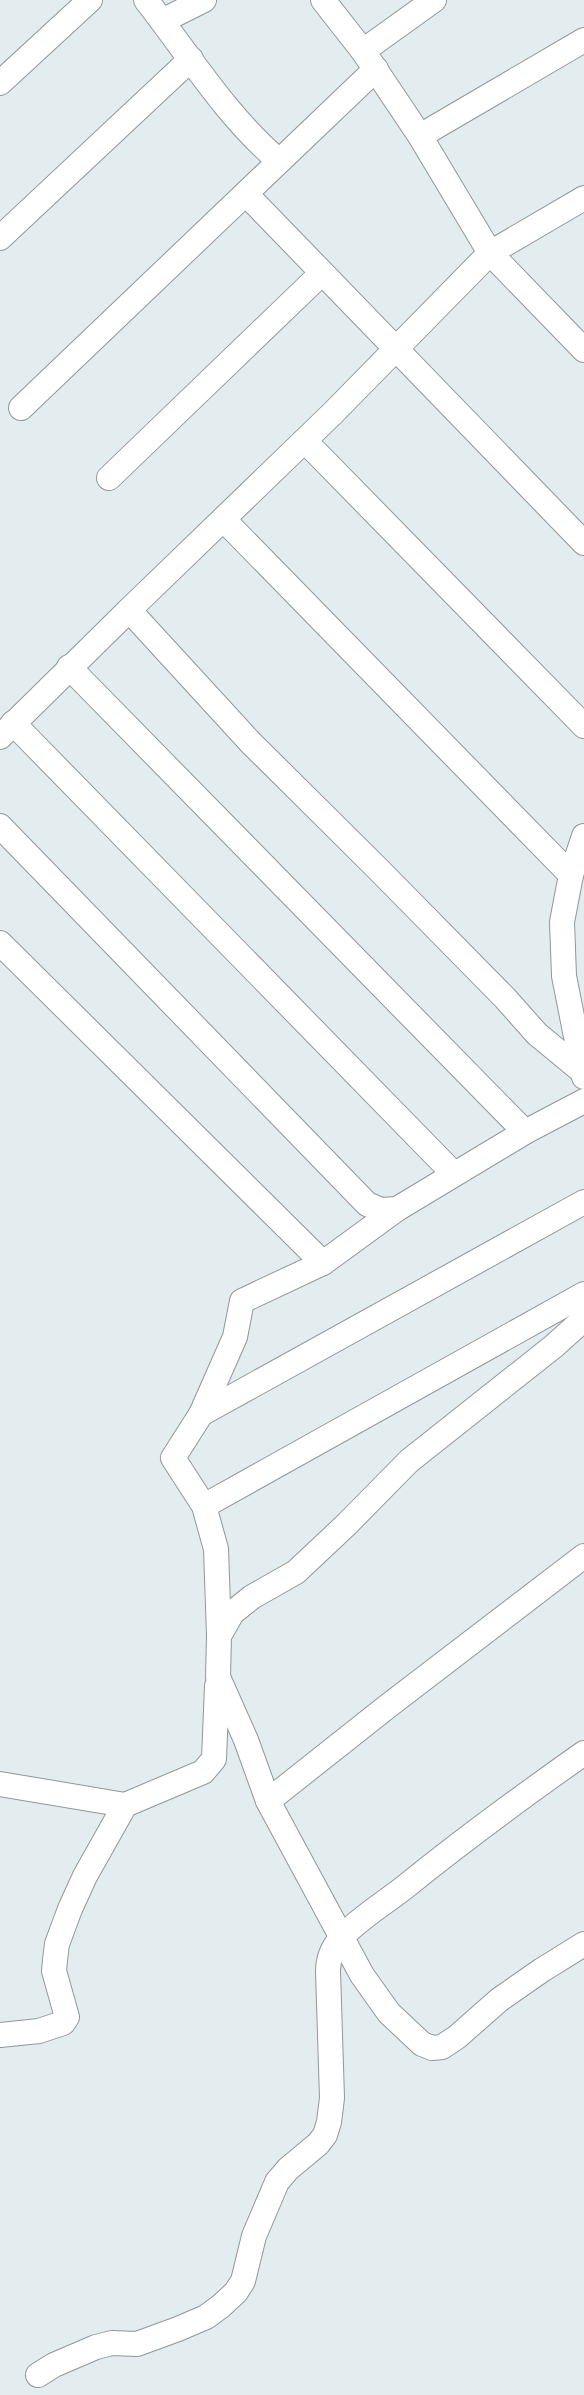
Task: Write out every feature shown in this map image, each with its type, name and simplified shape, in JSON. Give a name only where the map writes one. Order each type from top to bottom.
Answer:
[{"type":"street","points":[[0,83],[90,0]]},
{"type":"street","points":[[146,0],[223,103],[256,142],[279,162]]},
{"type":"street","points":[[162,21],[204,0]]},
{"type":"street","points":[[21,408],[279,162],[370,60],[434,0]]},
{"type":"street","points":[[333,6],[420,136],[490,253],[584,350]]},
{"type":"street","points":[[420,136],[584,40]]},
{"type":"street","points":[[0,238],[191,59]]},
{"type":"street","points":[[246,194],[584,543]]},
{"type":"street","points":[[454,1174],[7,730],[69,667],[305,441],[490,253],[584,198]]},
{"type":"street","points":[[109,478],[322,273]]},
{"type":"street","points":[[305,441],[584,726]]},
{"type":"street","points":[[224,520],[571,875]]},
{"type":"street","points":[[129,610],[250,742],[506,998],[538,1034],[583,1074]]},
{"type":"street","points":[[69,667],[525,1132]]},
{"type":"street","points":[[0,826],[367,1204],[381,1210],[397,1209]]},
{"type":"street","points":[[583,1074],[564,976],[562,922],[571,875],[584,836]]},
{"type":"street","points":[[0,943],[323,1264]]},
{"type":"street","points":[[0,1784],[125,1805],[202,1772],[210,1766],[215,1750],[218,1677],[219,1636],[216,1549],[204,1506],[173,1458],[201,1414],[235,1337],[242,1301],[323,1264],[397,1209],[525,1132],[584,1101]]},
{"type":"street","points":[[201,1414],[584,1202]]},
{"type":"street","points":[[204,1506],[584,1294]]},
{"type":"street","points":[[219,1636],[232,1613],[252,1597],[296,1572],[409,1461],[554,1346],[584,1319]]},
{"type":"street","points":[[268,1801],[584,1556]]},
{"type":"street","points":[[218,1677],[246,1740],[268,1801],[318,1895],[362,1975],[389,2013],[412,2036],[432,2048],[442,2047],[457,2038],[500,2000],[542,1970],[584,1944]]},
{"type":"street","points":[[38,2375],[54,2364],[96,2347],[112,2343],[137,2344],[150,2341],[206,2317],[221,2306],[243,2282],[254,2236],[277,2182],[288,2169],[318,2144],[329,2122],[332,2098],[328,1961],[342,1936],[517,1800],[584,1753]]},
{"type":"street","points":[[0,2035],[39,2031],[59,2025],[67,2017],[54,1971],[57,1944],[86,1876],[125,1805]]}]
